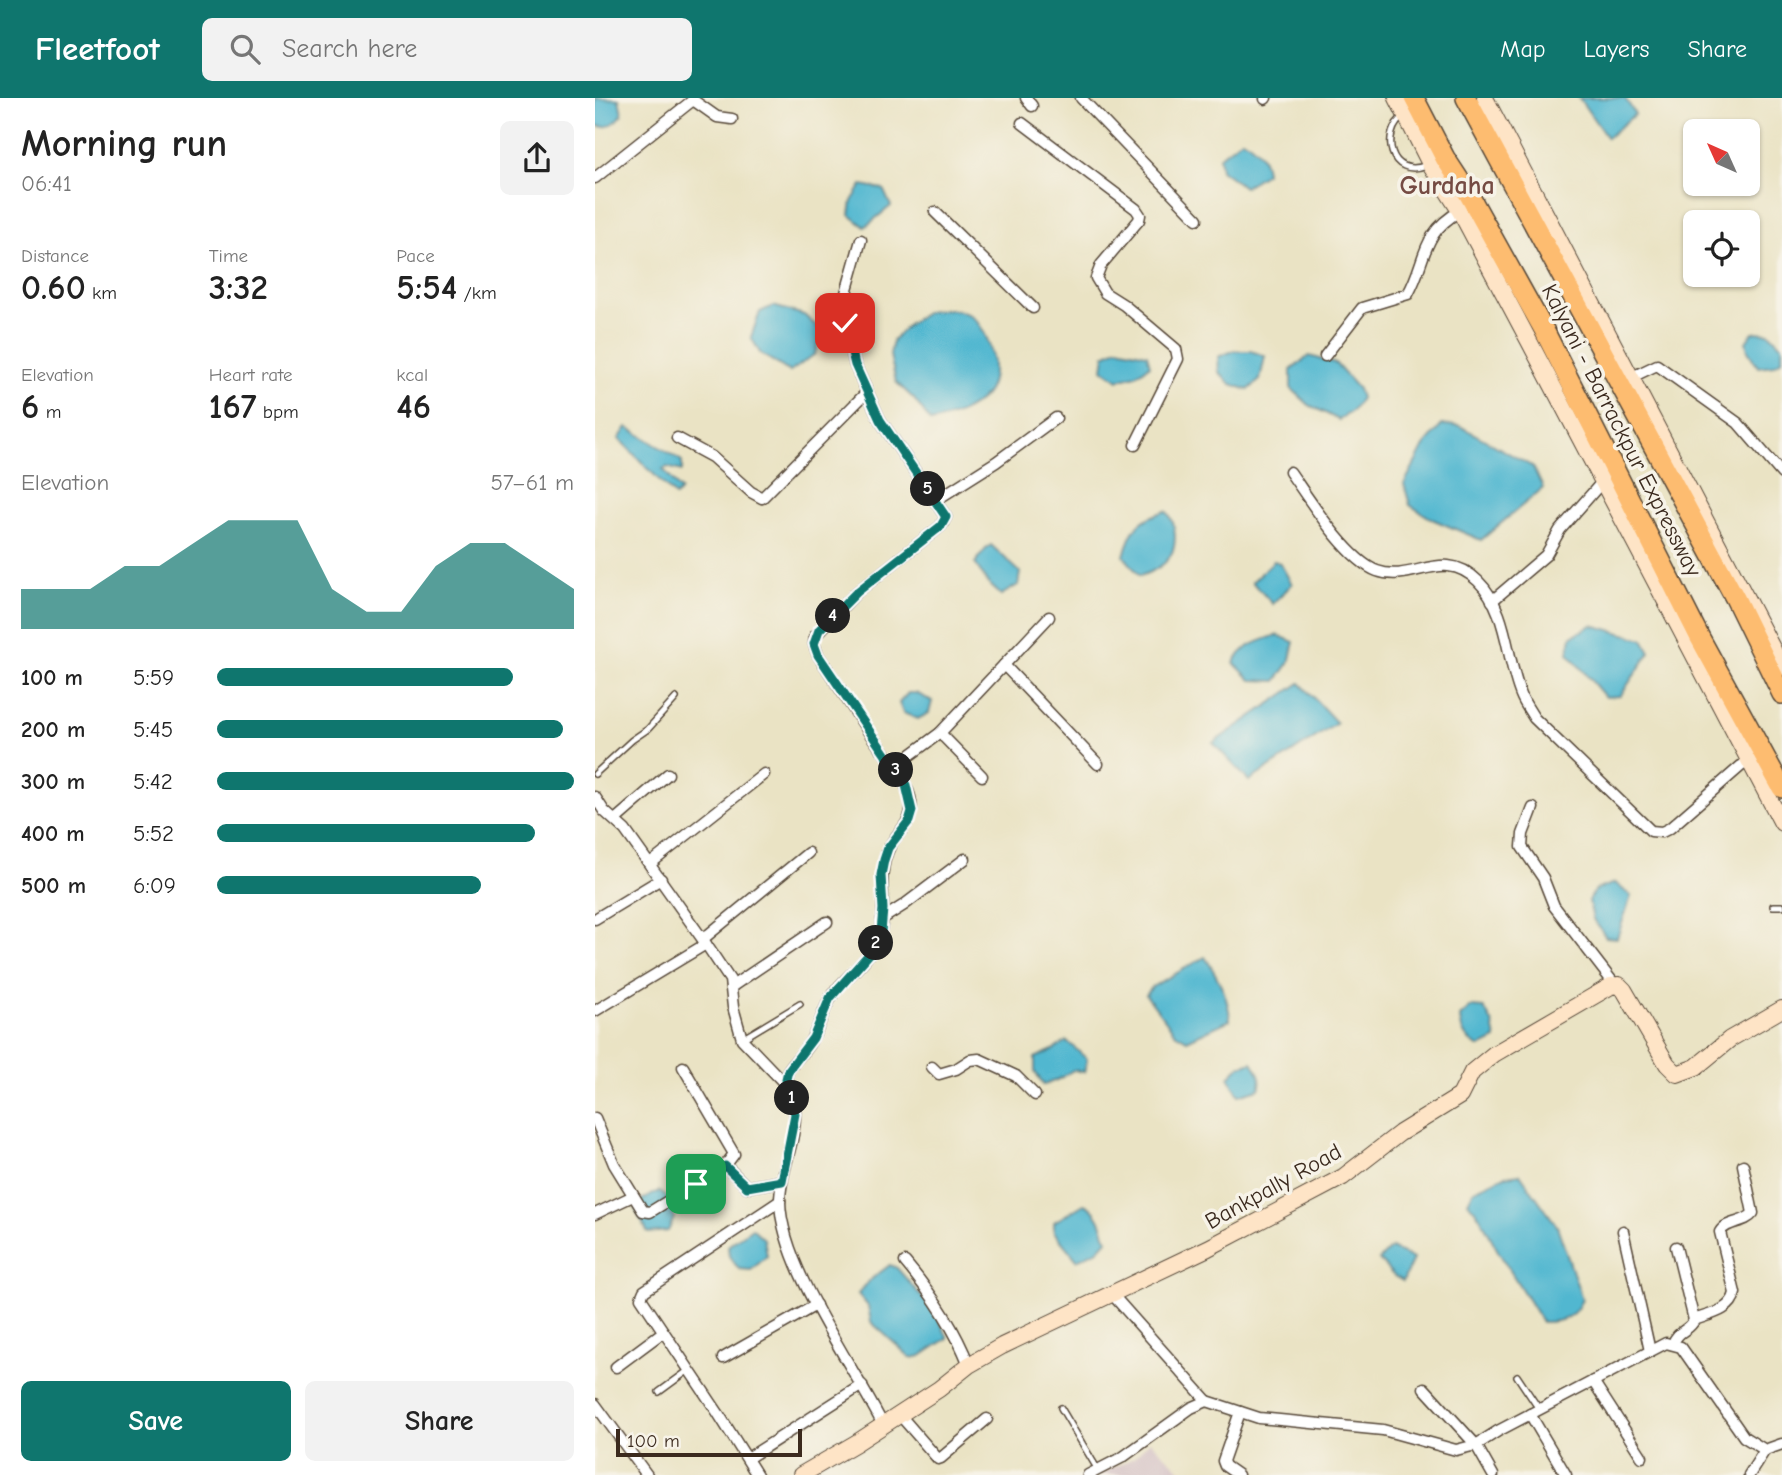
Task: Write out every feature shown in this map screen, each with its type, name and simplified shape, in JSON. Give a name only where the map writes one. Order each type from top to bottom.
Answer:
[{"type":"highway","name":"Kalyani - Barrackpur Expressway","points":[[1466,98],[1735,598],[1782,694]]},
{"type":"highway","name":"Kalyani - Barrackpur Expressway","points":[[1410,106],[1468,193],[1544,330],[1700,638],[1782,788]]},
{"type":"street","points":[[1081,98],[1197,219]]},
{"type":"street","points":[[1397,98],[1410,106],[1430,164],[1460,211],[1782,823]]},
{"type":"street","points":[[1485,98],[1782,667]]},
{"type":"street","points":[[595,178],[693,100],[717,117],[732,119]]},
{"type":"street","points":[[1022,123],[1140,215],[1139,220],[1101,265],[1096,278],[1105,293],[1124,305],[1176,349],[1178,354],[1178,359],[1135,445]]},
{"type":"street","points":[[1325,356],[1362,308],[1408,294],[1426,247],[1439,226],[1460,211]]},
{"type":"street","points":[[935,212],[1033,308]]},
{"type":"street","points":[[861,240],[846,293],[845,323],[855,365],[880,420],[946,517],[941,526],[857,592],[815,636],[814,644],[818,655],[906,785],[912,811],[909,821],[888,848],[884,860],[881,875],[881,932],[871,952],[830,998],[813,1038],[788,1071],[786,1079],[794,1101],[795,1114],[780,1201],[790,1250],[816,1304],[883,1425]]},
{"type":"street","points":[[1632,377],[1657,365],[1738,423],[1782,474]]},
{"type":"street","points":[[677,438],[712,457],[751,492],[762,498],[867,392]]},
{"type":"street","points":[[936,500],[977,475],[1055,418]]},
{"type":"street","points":[[1290,472],[1326,523],[1360,562],[1387,574],[1432,566],[1466,569],[1492,601],[1501,622],[1521,695],[1534,718],[1651,831],[1662,832],[1670,828],[1750,761]]},
{"type":"street","points":[[1492,601],[1546,555],[1560,530],[1602,482]]},
{"type":"street","points":[[894,767],[940,733],[1049,617]]},
{"type":"street","points":[[1005,665],[1098,764]]},
{"type":"street","points":[[940,733],[982,776]]},
{"type":"street","points":[[615,820],[668,774]]},
{"type":"street","points":[[650,864],[764,774]]},
{"type":"street","points":[[595,797],[604,811],[625,830],[705,941],[730,980],[733,1007],[742,1039],[788,1087]]},
{"type":"street","points":[[1533,808],[1523,834],[1523,847],[1543,878],[1555,906],[1615,985],[1624,990],[1667,1064],[1677,1074],[1696,1067],[1730,1040],[1782,1009]]},
{"type":"street","points":[[595,1011],[705,941],[808,853]]},
{"type":"street","points":[[882,919],[965,859]]},
{"type":"street","points":[[595,919],[661,879]]},
{"type":"street","points":[[731,987],[827,922]]},
{"type":"street","name":"Bankpally Road","points":[[801,1475],[821,1470],[939,1389],[969,1365],[1002,1346],[1208,1248],[1343,1177],[1400,1133],[1461,1096],[1472,1072],[1494,1054],[1615,985]]},
{"type":"street","points":[[932,1067],[939,1074],[956,1069],[970,1060],[979,1059],[1016,1076],[1035,1095]]},
{"type":"street","points":[[595,1118],[614,1164],[641,1209],[650,1212],[725,1166],[734,1154],[683,1067]]},
{"type":"street","points":[[1694,1320],[1726,1308],[1734,1299],[1735,1293],[1720,1232],[1725,1226],[1748,1218],[1753,1213],[1744,1164]]},
{"type":"street","points":[[725,1166],[747,1187],[782,1181]]},
{"type":"street","points":[[595,1214],[633,1196]]},
{"type":"street","points":[[757,1475],[641,1298],[644,1291],[780,1201]]},
{"type":"street","points":[[1623,1231],[1650,1351]]},
{"type":"street","points":[[1672,1344],[1677,1334],[1692,1325],[1694,1320],[1676,1247]]},
{"type":"street","points":[[905,1262],[944,1312],[956,1332],[969,1365]]},
{"type":"street","points":[[1111,1293],[1207,1401],[1259,1418],[1383,1430],[1456,1450],[1476,1445],[1666,1343],[1681,1348],[1744,1437],[1765,1450]]},
{"type":"street","points":[[723,1358],[816,1304]]},
{"type":"street","points":[[616,1367],[663,1332]]},
{"type":"street","points":[[1593,1381],[1642,1457]]},
{"type":"street","points":[[748,1458],[862,1385]]},
{"type":"street","points":[[1424,1388],[1476,1445],[1493,1475]]},
{"type":"street","points":[[1093,1472],[1123,1457],[1191,1408],[1207,1401]]},
{"type":"street","points":[[595,1404],[647,1475]]},
{"type":"street","points":[[1238,1475],[1223,1461],[1240,1412]]},
{"type":"street","points":[[1535,1412],[1566,1475]]},
{"type":"street","points":[[899,1415],[938,1459],[987,1419]]},
{"type":"street","points":[[1749,1475],[1765,1450],[1782,1444]]},
{"type":"lane","points":[[1410,106],[1395,126],[1391,140],[1394,156],[1403,167],[1409,169],[1430,164]]},
{"type":"lane","points":[[595,774],[648,729],[676,698]]},
{"type":"lane","points":[[1773,906],[1782,905]]},
{"type":"lane","points":[[742,1039],[800,1004]]},
{"type":"lane","points":[[659,1392],[689,1370]]},
{"type":"lane","points":[[1517,1376],[1535,1412]]},
{"type":"lane","points":[[1061,1408],[1093,1472]]},
{"type":"shaded area","points":[[1150,1441],[1186,1475],[1099,1475],[1133,1458]]},
{"type":"water","points":[[595,98],[619,99],[622,114],[617,121],[603,127],[595,125]]},
{"type":"water","points":[[1579,98],[1625,98],[1635,114],[1607,138]]},
{"type":"water","points":[[1242,139],[1259,153],[1266,173],[1244,187],[1221,170],[1219,157]]},
{"type":"water","points":[[862,185],[883,189],[891,206],[865,227],[850,215],[852,201]]},
{"type":"water","points":[[773,306],[804,315],[822,331],[815,354],[790,372],[760,353],[751,337],[760,312]]},
{"type":"water","points":[[949,309],[970,315],[983,331],[991,353],[993,376],[985,395],[973,405],[931,422],[914,399],[896,382],[890,355],[893,340],[909,324],[927,312]]},
{"type":"water","points":[[1753,332],[1769,333],[1782,346],[1782,360],[1774,365],[1758,367],[1746,342]]},
{"type":"water","points":[[1118,348],[1147,354],[1150,365],[1136,375],[1118,380],[1103,369],[1105,355]]},
{"type":"water","points":[[1233,351],[1251,351],[1265,356],[1260,380],[1248,390],[1231,384],[1219,372],[1218,357]]},
{"type":"water","points":[[1309,356],[1335,363],[1358,389],[1361,398],[1353,410],[1339,420],[1309,405],[1291,388],[1291,370]]},
{"type":"water","points":[[1442,425],[1460,426],[1533,467],[1543,488],[1481,540],[1432,519],[1410,505],[1404,484],[1424,446]]},
{"type":"water","points":[[627,427],[682,461],[682,471],[667,467],[663,469],[681,491],[675,496],[619,439]]},
{"type":"water","points":[[1166,511],[1174,526],[1172,552],[1160,567],[1140,576],[1124,556],[1130,538],[1143,521]]},
{"type":"water","points":[[991,545],[1020,572],[1018,585],[1001,595],[987,582],[975,563]]},
{"type":"water","points":[[1274,561],[1280,563],[1292,584],[1273,604],[1252,582]]},
{"type":"water","points":[[1592,625],[1643,639],[1650,652],[1620,696],[1605,697],[1568,653],[1571,637]]},
{"type":"water","points":[[1277,635],[1294,642],[1289,663],[1276,681],[1251,680],[1234,663],[1247,648]]},
{"type":"water","points":[[1300,683],[1337,723],[1249,781],[1213,743]]},
{"type":"water","points":[[908,693],[916,693],[932,701],[929,713],[918,719],[903,713],[899,703]]},
{"type":"water","points":[[1615,883],[1631,896],[1617,938],[1606,937],[1593,919],[1589,901],[1595,890]]},
{"type":"water","points":[[1205,957],[1222,987],[1230,1020],[1187,1040],[1175,1033],[1146,995],[1152,987]]},
{"type":"water","points":[[1471,1007],[1484,1008],[1493,1024],[1496,1039],[1480,1047],[1468,1039],[1462,1027],[1460,1017]]},
{"type":"water","points":[[1067,1041],[1087,1059],[1084,1072],[1073,1070],[1044,1085],[1035,1072],[1035,1058]]},
{"type":"water","points":[[1252,1062],[1260,1078],[1259,1089],[1239,1095],[1229,1077],[1239,1067]]},
{"type":"water","points":[[1520,1174],[1557,1226],[1582,1299],[1571,1315],[1561,1320],[1542,1322],[1480,1217],[1468,1202],[1474,1190],[1505,1176]]},
{"type":"water","points":[[659,1191],[673,1202],[674,1218],[668,1231],[648,1233],[635,1209],[640,1201]]},
{"type":"water","points":[[1084,1204],[1096,1214],[1107,1240],[1098,1250],[1077,1260],[1054,1232],[1054,1222]]},
{"type":"water","points":[[752,1228],[764,1239],[767,1256],[751,1270],[739,1269],[729,1256],[728,1246]]},
{"type":"water","points":[[1391,1248],[1413,1259],[1403,1281],[1394,1276],[1379,1260]]},
{"type":"water","points":[[890,1265],[897,1268],[936,1313],[948,1338],[921,1356],[911,1358],[871,1322],[868,1306],[858,1294],[870,1280]]},
{"type":"district","name":"Gurdaha","points":[[1447,185]]},
{"type":"route","points":[[696,1184],[725,1166],[747,1187],[782,1181],[795,1114],[794,1101],[786,1079],[788,1071],[813,1038],[830,998],[871,952],[877,941],[881,932],[883,909],[881,875],[884,860],[888,848],[909,821],[912,811],[906,785],[818,655],[814,644],[819,630],[857,592],[941,526],[946,517],[880,420],[855,365],[845,323]]}]
